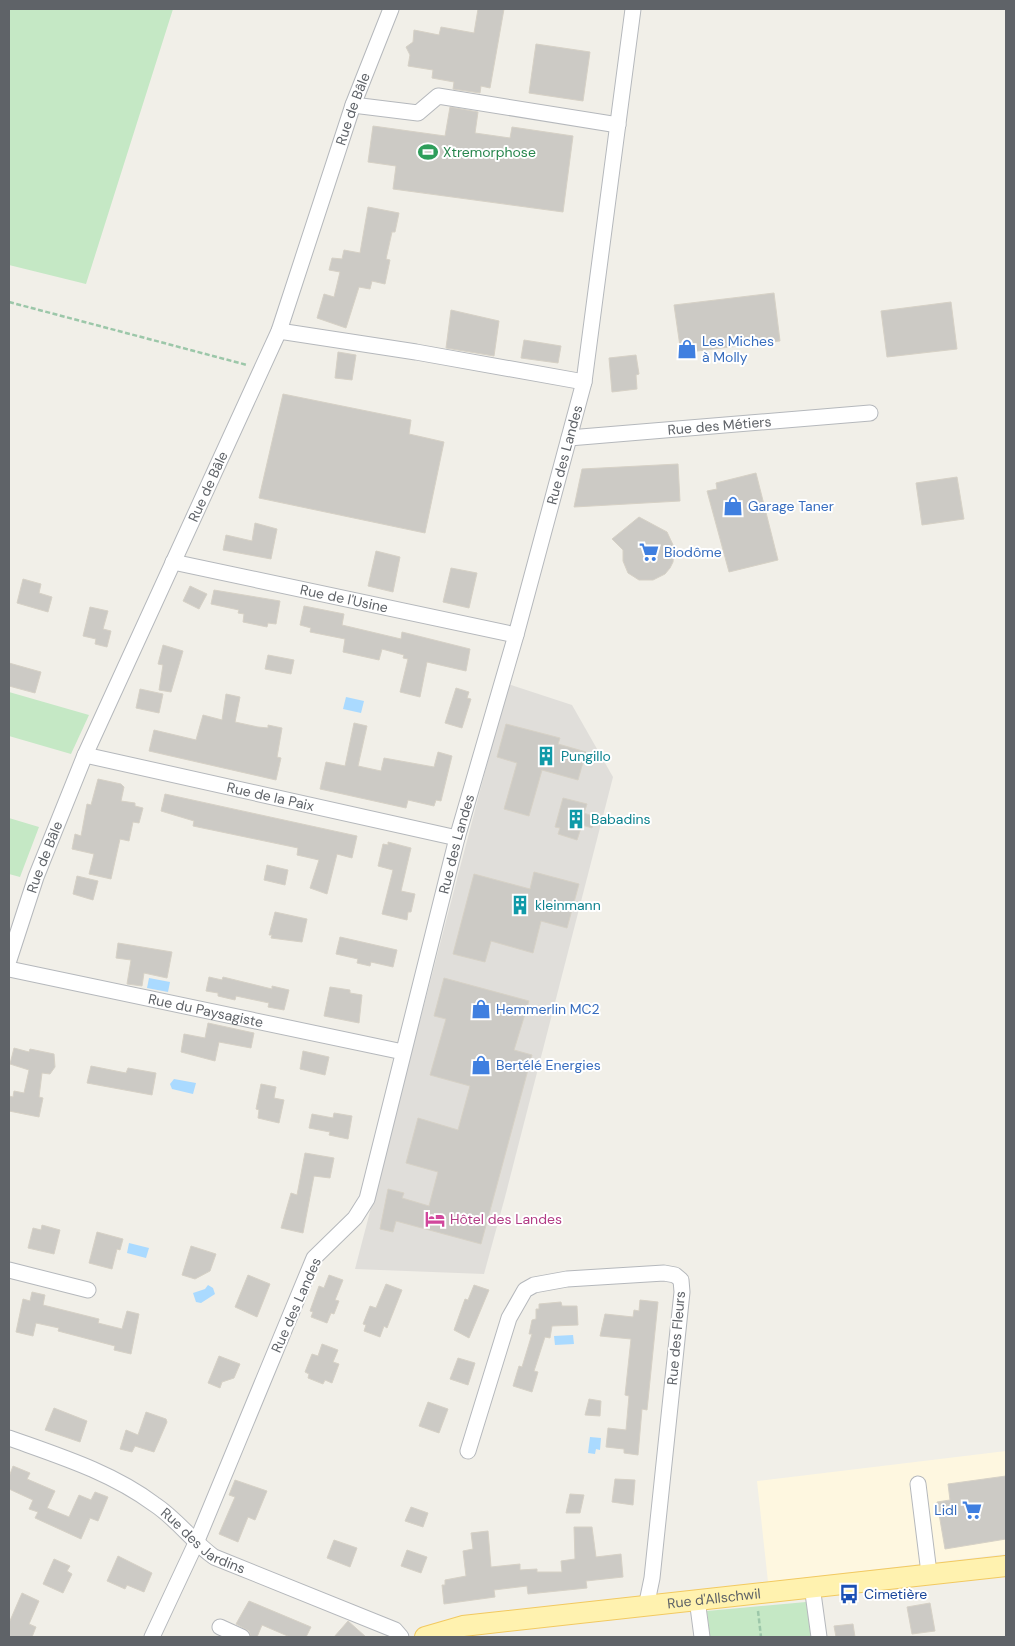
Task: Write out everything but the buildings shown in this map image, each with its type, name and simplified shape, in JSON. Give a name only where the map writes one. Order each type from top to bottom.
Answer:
[{"type":"main road","name":"Rue d'Allschwil","points":[[425,1637],[464,1626],[646,1607],[754,1592],[1006,1566]]},
{"type":"street","name":"Rue de Bâle","points":[[9,960],[36,877],[85,754],[279,331],[352,105],[392,9]]},
{"type":"street","name":"Rue des Landes","points":[[152,1637],[196,1543],[314,1258],[355,1218],[367,1199],[457,838],[516,635],[584,382],[633,9]]},
{"type":"street","points":[[352,105],[418,113],[438,96],[618,125]]},
{"type":"street","points":[[279,331],[584,382]]},
{"type":"street","name":"Rue des Métiers","points":[[569,438],[870,413]]},
{"type":"street","name":"Rue de l'Usine","points":[[173,562],[516,635]]},
{"type":"street","name":"Rue de la Paix","points":[[85,754],[457,838]]},
{"type":"street","name":"Rue du Paysagiste","points":[[9,969],[403,1052]]},
{"type":"street","points":[[9,1270],[88,1290]]},
{"type":"street","name":"Rue des Fleurs","points":[[468,1451],[509,1318],[525,1290],[534,1285],[567,1279],[664,1273],[675,1275],[681,1280],[682,1292],[652,1578],[646,1607]]},
{"type":"street","name":"Rue des Jardins","points":[[9,1438],[83,1464],[154,1503],[184,1528],[196,1543],[214,1557],[395,1630],[401,1637]]},
{"type":"street","points":[[918,1484],[929,1573]]},
{"type":"street","points":[[812,1586],[819,1637]]},
{"type":"street","points":[[698,1599],[702,1637]]},
{"type":"street","points":[[220,1627],[242,1637]]},
{"type":"path","points":[[9,302],[262,370]]},
{"type":"path","points":[[754,1592],[761,1637]]},
{"type":"shaded area","points":[[508,684],[572,705],[613,777],[505,1197],[484,1274],[355,1269]]},
{"type":"shaded area","points":[[1006,1451],[1006,1554],[768,1582],[757,1481]]},
{"type":"green space","points":[[9,9],[173,9],[86,284],[9,265]]},
{"type":"green space","points":[[9,692],[89,715],[71,754],[9,736]]},
{"type":"green space","points":[[9,818],[39,827],[20,877],[9,874]]},
{"type":"green space","points":[[806,1602],[811,1637],[710,1637],[707,1611]]},
{"type":"water","points":[[346,697],[364,701],[361,713],[343,709]]},
{"type":"water","points":[[149,978],[170,982],[168,992],[147,988]]},
{"type":"water","points":[[174,1079],[196,1083],[193,1094],[172,1089],[170,1084]]},
{"type":"water","points":[[129,1243],[149,1248],[146,1258],[127,1253]]},
{"type":"water","points":[[208,1285],[213,1288],[215,1294],[201,1303],[196,1302],[193,1293],[205,1289]]},
{"type":"water","points":[[573,1335],[574,1344],[555,1345],[554,1336]]},
{"type":"water","points":[[590,1437],[601,1438],[600,1450],[596,1449],[595,1454],[588,1453]]},
{"type":"place","name":"Xtremorphose","points":[[428,152]]},
{"type":"place","name":"Les Miches à Molly","points":[[687,349]]},
{"type":"place","name":"Garage Taner","points":[[733,506]]},
{"type":"place","name":"Biodôme","points":[[649,552]]},
{"type":"place","name":"Pungillo","points":[[546,756]]},
{"type":"place","name":"Babadins","points":[[576,819]]},
{"type":"place","name":"kleinmann","points":[[520,905]]},
{"type":"place","name":"Hemmerlin MC2","points":[[481,1009]]},
{"type":"place","name":"Bertélé Energies","points":[[481,1065]]},
{"type":"place","name":"Hôtel des Landes","points":[[435,1219]]},
{"type":"place","name":"Lidl","points":[[972,1510]]},
{"type":"place","name":"Cimetière","points":[[849,1594]]}]
